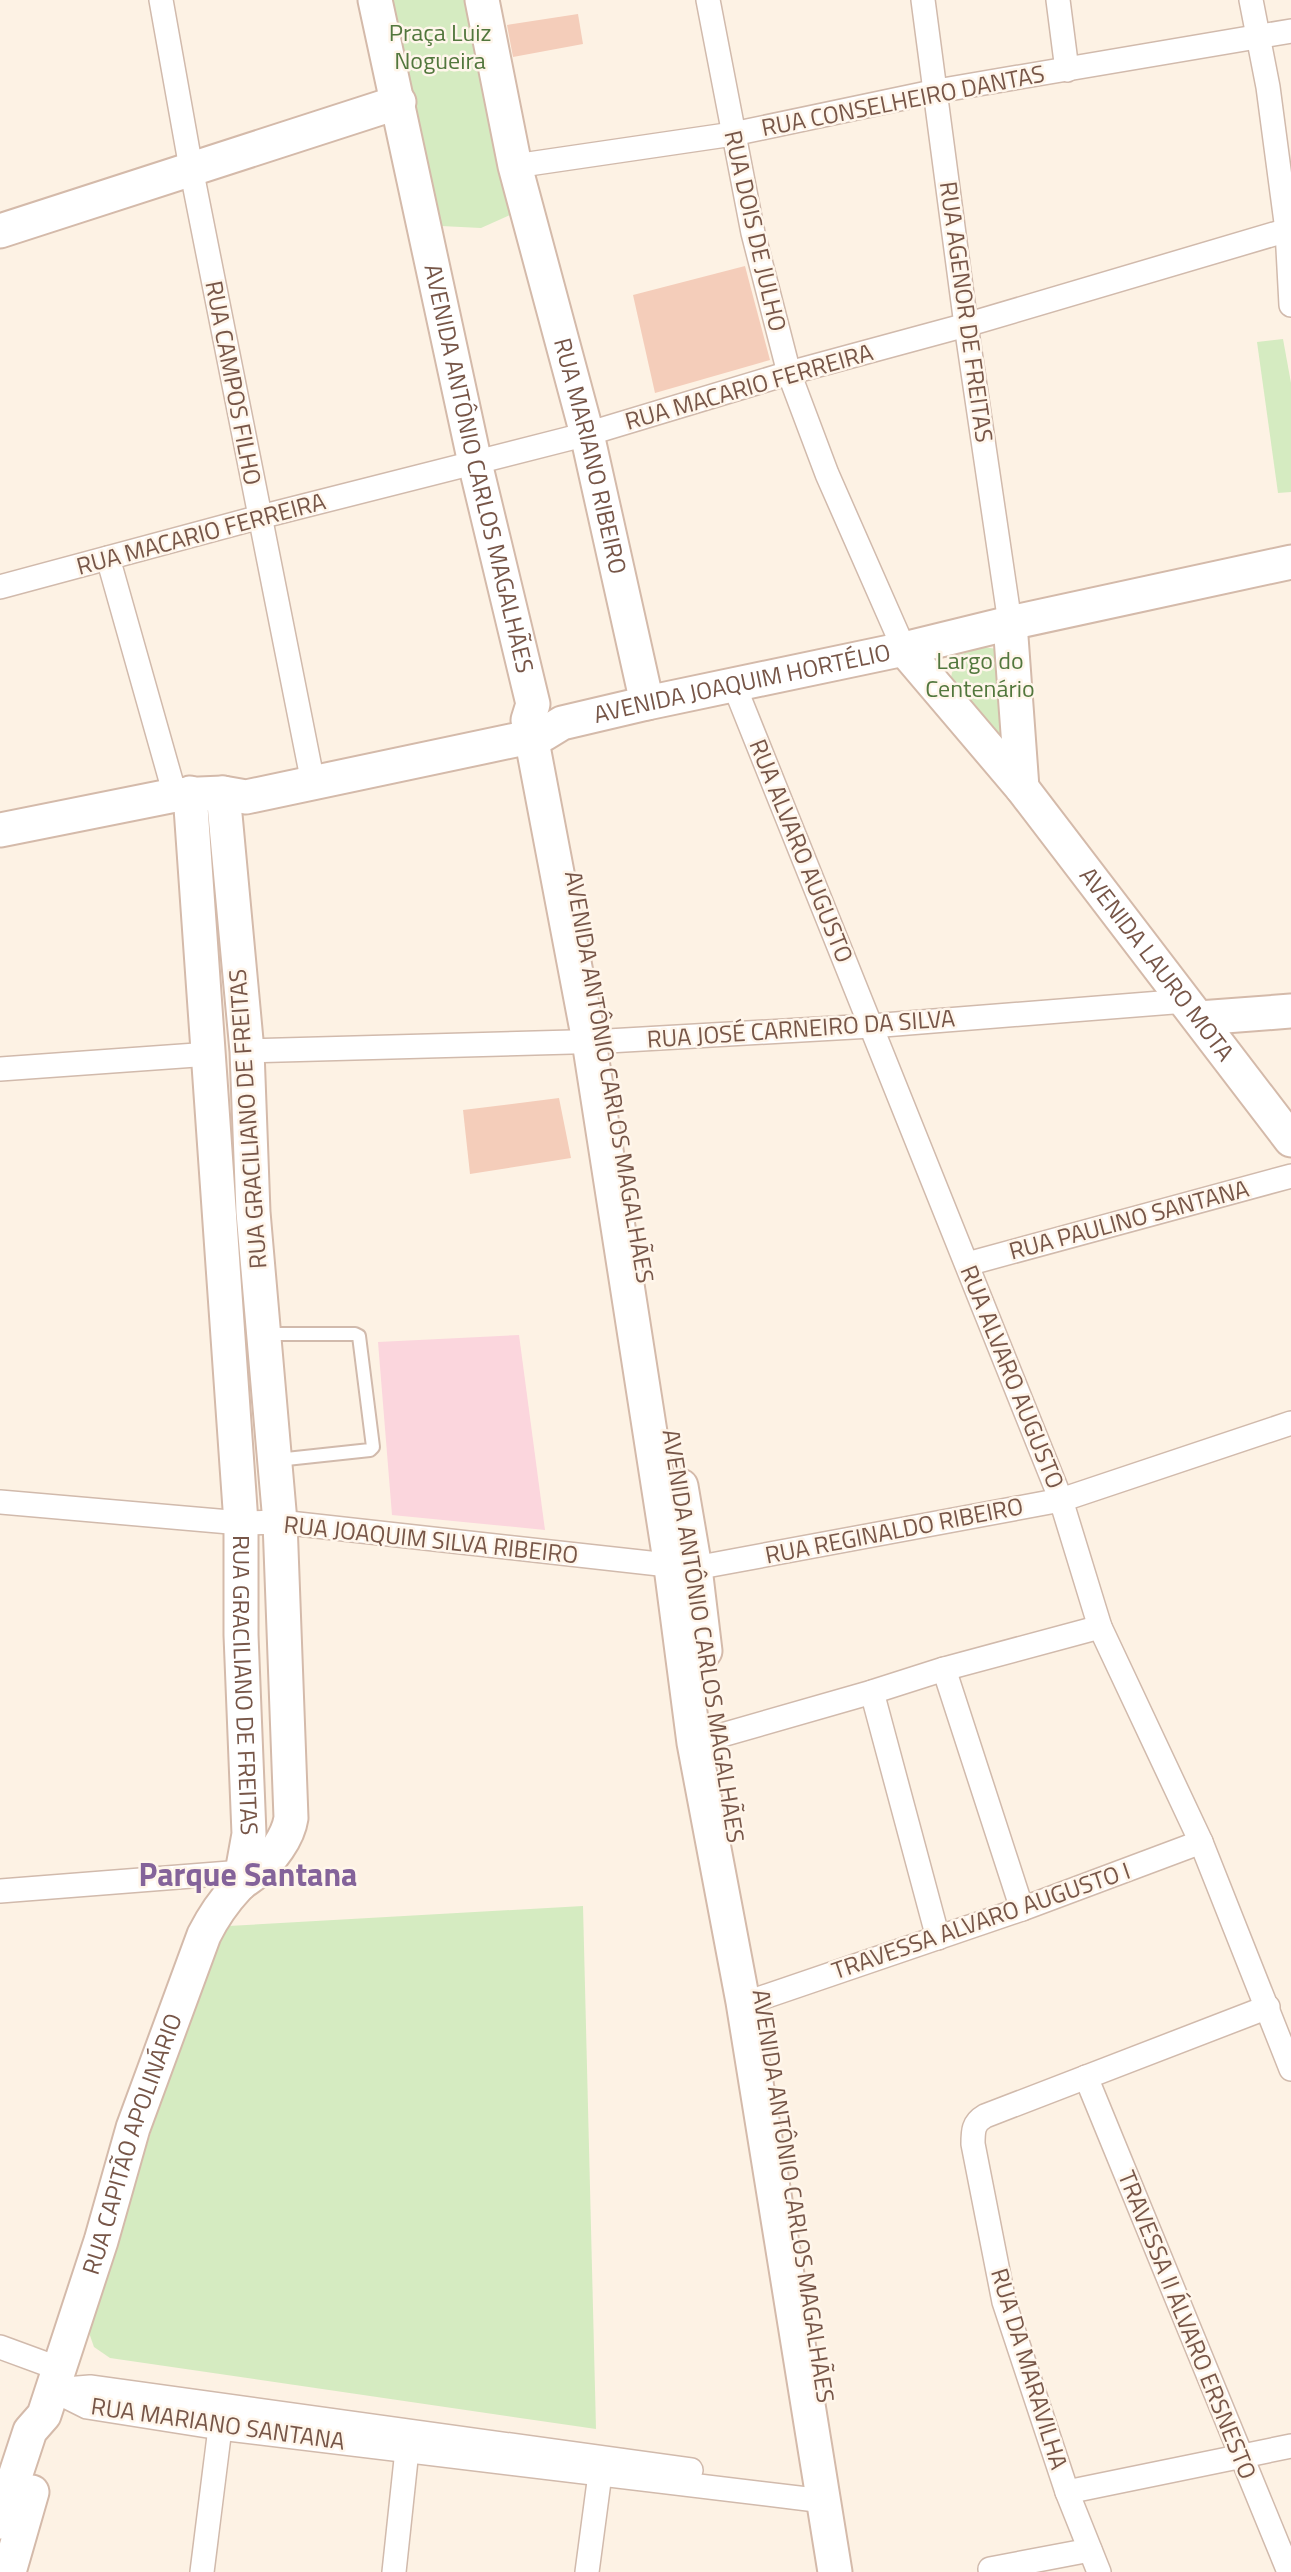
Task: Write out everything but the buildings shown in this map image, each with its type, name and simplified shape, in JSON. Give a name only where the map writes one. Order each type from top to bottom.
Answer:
[{"type":"street","name":"RUA CAMPOS FILHO","points":[[161,0],[191,168],[311,774]]},
{"type":"street","points":[[1,228],[399,102],[375,0]]},
{"type":"street","points":[[482,0],[515,166]]},
{"type":"street","name":"RUA DOIS DE JULHO","points":[[708,0],[753,233],[789,373],[827,474],[904,649]]},
{"type":"street","name":"RUA AGENOR DE FREITAS","points":[[923,0],[966,325],[1010,623]]},
{"type":"street","points":[[1058,0],[1067,69]]},
{"type":"street","points":[[1251,0],[1268,87],[1289,229],[1291,305]]},
{"type":"street","name":"RUA CONSELHEIRO DANTAS","points":[[515,166],[733,134],[937,91],[1291,31]]},
{"type":"street","name":"AVENIDA ANTÔNIO CARLOS MAGALHÃES","points":[[399,102],[475,463],[540,723],[598,1041],[683,1567],[705,1740],[768,2098],[827,2494],[835,2572]]},
{"type":"street","name":"RUA MARIANO RIBEIRO","points":[[515,166],[587,434],[647,703]]},
{"type":"street","name":"RUA MACARIO FERREIRA","points":[[0,587],[260,517],[587,434],[1289,229]]},
{"type":"street","points":[[108,558],[196,794]]},
{"type":"street","name":"AVENIDA JOAQUIM HORTÉLIO","points":[[0,830],[196,794],[243,780],[311,774],[540,723],[904,649],[1010,623],[1291,562]]},
{"type":"street","points":[[1010,623],[1022,788]]},
{"type":"street","name":"AVENIDA LAURO MOTA","points":[[904,649],[1022,788],[1291,1140]]},
{"type":"street","name":"RUA ALVARO AUGUSTO","points":[[734,685],[1061,1500],[1100,1627],[1201,1842],[1291,2069]]},
{"type":"street","name":"RUA GRACILIANO DE FREITAS","points":[[196,794],[247,1051],[253,1212],[280,1522],[291,1818],[289,1832],[247,1876]]},
{"type":"street","name":"RUA GRACILIANO DE FREITAS","points":[[196,794],[241,1522],[241,1635],[249,1834],[247,1876]]},
{"type":"street","points":[[1193,1010],[1291,1012]]},
{"type":"street","name":"RUA JOSÉ CARNEIRO DA SILVA","points":[[247,1051],[598,1041],[1193,1010]]},
{"type":"street","points":[[0,1069],[210,1054]]},
{"type":"street","name":"RUA PAULINO SANTANA","points":[[967,1264],[1291,1176]]},
{"type":"street","name":"RUA REGINALDO RIBEIRO","points":[[683,1567],[1061,1500],[1291,1423]]},
{"type":"street","name":"RUA JOAQUIM SILVA RIBEIRO","points":[[0,1502],[241,1522],[280,1522],[683,1567]]},
{"type":"street","points":[[705,1740],[944,1669],[1100,1627]]},
{"type":"street","points":[[944,1669],[1022,1909]]},
{"type":"street","points":[[872,1692],[938,1938]]},
{"type":"street","name":"TRAVESSA ALVARO AUGUSTO I","points":[[752,2000],[1022,1909],[1201,1842]]},
{"type":"street","points":[[0,1891],[247,1876]]},
{"type":"street","name":"RUA CAPITÃO APOLINÁRIO","points":[[0,2522],[30,2431],[52,2391],[101,2241],[133,2128],[204,1935],[214,1916],[247,1876]]},
{"type":"street","points":[[1086,2077],[1268,2007]]},
{"type":"street","name":"RUA DA MARAVILHA","points":[[1086,2077],[976,2121],[973,2144],[1003,2302],[1068,2492],[1099,2572]]},
{"type":"street","name":"TRAVESSA II ÁLVARO ERSNESTO","points":[[1086,2077],[1289,2572]]},
{"type":"street","points":[[0,2347],[52,2391]]},
{"type":"street","name":"RUA MARIANO SANTANA","points":[[52,2391],[90,2387],[827,2494]]},
{"type":"street","name":"RUA CAPITÃO APOLINÁRIO","points":[[9,2572],[48,2438],[52,2391]]},
{"type":"street","name":"RUA MARIANO SANTANA","points":[[52,2391],[87,2407],[220,2428],[600,2474],[827,2494]]},
{"type":"street","points":[[202,2572],[220,2428]]},
{"type":"street","points":[[1068,2492],[1291,2446]]},
{"type":"street","points":[[394,2572],[407,2450]]},
{"type":"street","points":[[587,2572],[600,2474]]},
{"type":"street","name":"AVENIDA ANTÔNIO CARLOS MAGALHÃES","points":[[827,2494],[855,2572]]},
{"type":"street","points":[[990,2569],[1090,2550]]},
{"type":"lane","points":[[264,1334],[359,1336],[373,1447],[370,1450],[273,1460]]},
{"type":"shaded area","points":[[519,1335],[545,1530],[392,1515],[378,1342]]},
{"type":"green space","name":"Praça Luiz Nogueira","points":[[388,0],[472,0],[512,214],[481,228],[441,226]]},
{"type":"green space","points":[[1283,339],[1291,383],[1291,492],[1278,493],[1257,342]]},
{"type":"green space","name":"Largo do Centenário","points":[[983,647],[997,649],[1010,759],[951,677],[956,656]]},
{"type":"green space","points":[[583,1906],[596,2429],[110,2358],[94,2347],[88,2330],[212,1940],[228,1926]]},
{"type":"district","name":"Parque Santana","points":[[248,1875]]}]
